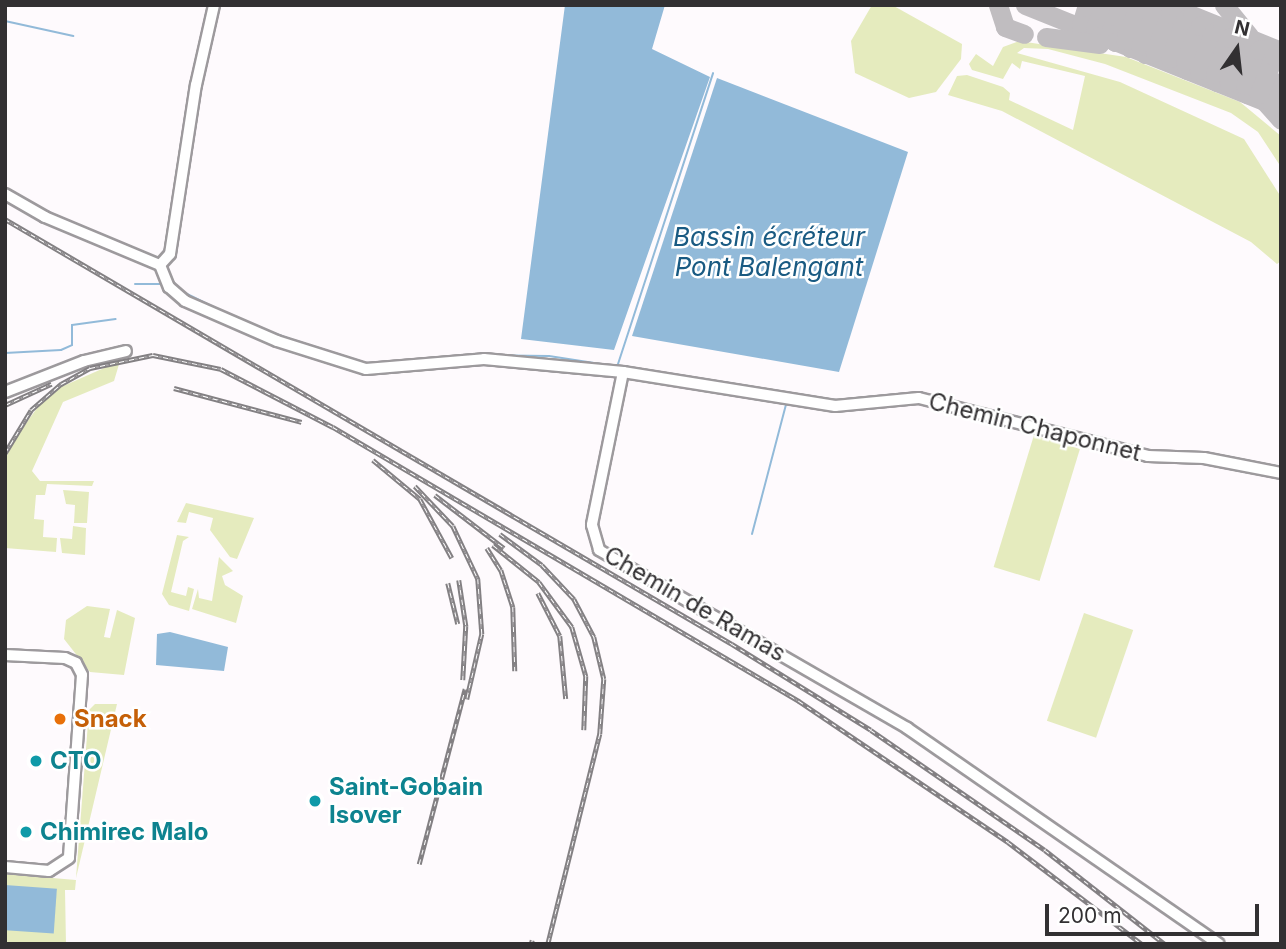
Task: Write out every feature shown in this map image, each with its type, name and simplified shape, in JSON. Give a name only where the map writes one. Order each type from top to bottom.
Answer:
[{"type":"street","points":[[160,265],[170,254],[195,85],[214,5]]},
{"type":"street","points":[[5,194],[45,217],[160,265],[169,287],[185,300],[251,331],[366,369],[484,359],[623,372]]},
{"type":"street","points":[[5,392],[84,361],[126,351]]},
{"type":"street","name":"Chemin Chaponnet","points":[[623,372],[835,406],[919,398],[1148,456],[1204,458],[1281,473]]},
{"type":"street","name":"Chemin de Ramas","points":[[623,372],[592,525],[599,550],[907,729],[1219,944]]},
{"type":"street","points":[[5,655],[65,659],[76,663],[82,675],[69,858],[49,871],[5,867]]},
{"type":"green space","points":[[872,5],[892,5],[962,44],[961,59],[936,92],[909,98],[855,73],[851,41]]},
{"type":"green space","points":[[1019,41],[1126,57],[1240,102],[1281,136],[1281,167],[1258,132],[1231,113],[1105,64],[1048,49],[1024,48],[1017,53],[1120,82],[1244,139],[1281,197],[1281,261],[1277,264],[1251,242],[1002,111],[948,95],[957,76],[967,75],[1003,87],[1010,93],[1009,100],[1073,130],[1085,76],[1022,61],[1020,69],[1012,63],[1003,79],[972,70],[969,64],[976,54],[993,66],[1003,47]]},
{"type":"green space","points":[[120,361],[114,381],[63,402],[32,471],[40,481],[94,481],[92,486],[47,484],[45,495],[36,495],[34,519],[44,520],[43,537],[57,538],[56,552],[5,548],[5,460],[14,440],[40,404],[61,387]]},
{"type":"green space","points":[[1034,435],[1080,449],[1040,581],[994,567]]},
{"type":"green space","points":[[63,490],[89,492],[87,523],[74,523],[75,505],[66,504]]},
{"type":"green space","points":[[186,503],[254,518],[237,559],[230,557],[210,530],[213,518],[189,512],[186,523],[177,522]]},
{"type":"green space","points":[[73,526],[86,528],[85,555],[62,553],[60,538],[72,539]]},
{"type":"green space","points":[[177,535],[189,537],[183,541],[171,592],[186,596],[188,587],[194,589],[189,611],[169,605],[162,594]]},
{"type":"green space","points":[[219,557],[233,571],[222,576],[225,585],[243,596],[236,623],[192,609],[198,589],[199,598],[212,601]]},
{"type":"green space","points":[[87,606],[110,609],[104,637],[110,638],[117,610],[135,618],[124,675],[90,672],[64,639],[66,620]]},
{"type":"green space","points":[[1084,613],[1133,630],[1096,738],[1047,721]]},
{"type":"green space","points":[[95,704],[117,704],[76,878],[89,710]]},
{"type":"green space","points":[[5,874],[76,880],[75,890],[65,890],[66,944],[5,944]]},
{"type":"water","points":[[565,5],[665,5],[652,49],[710,77],[614,350],[521,339]]},
{"type":"water","name":"Bassin écréteur Pont Balengant","points":[[717,78],[908,152],[839,372],[632,336]]},
{"type":"water","points":[[170,632],[228,647],[224,671],[156,665],[157,634]]},
{"type":"water","points":[[5,885],[57,889],[54,934],[5,930]]},
{"type":"waterway","points":[[5,21],[73,36]]},
{"type":"waterway","points":[[192,79],[202,33]]},
{"type":"waterway","points":[[618,364],[713,73]]},
{"type":"waterway","points":[[168,229],[182,140]]},
{"type":"waterway","points":[[135,284],[162,284]]},
{"type":"waterway","points":[[181,291],[232,316]]},
{"type":"waterway","points":[[5,353],[61,350],[72,345],[72,325],[116,319]]},
{"type":"waterway","points":[[260,328],[320,350]]},
{"type":"waterway","points":[[470,355],[549,356],[763,389]]},
{"type":"waterway","points":[[752,534],[786,404]]},
{"type":"taxiway","points":[[998,5],[1005,27],[1024,34]]},
{"type":"taxiway","points":[[1025,5],[1264,101],[1281,120]]},
{"type":"taxiway","points":[[1087,5],[1081,25],[1091,30]]},
{"type":"taxiway","points":[[1104,5],[1095,28],[1100,36],[1107,35]]},
{"type":"taxiway","points":[[1121,5],[1110,34],[1115,42],[1122,41]]},
{"type":"taxiway","points":[[1137,47],[1130,48],[1125,40],[1139,5]]},
{"type":"taxiway","points":[[1152,53],[1145,54],[1140,46],[1158,5]]},
{"type":"taxiway","points":[[1167,5],[1281,51]]},
{"type":"taxiway","points":[[1224,5],[1249,36]]},
{"type":"taxiway","points":[[1166,60],[1155,52],[1170,14],[1177,10],[1185,15]]},
{"type":"taxiway","points":[[1180,66],[1170,58],[1185,20],[1192,16],[1199,21]]},
{"type":"taxiway","points":[[1195,72],[1187,70],[1185,61],[1200,26],[1213,24]]},
{"type":"taxiway","points":[[1210,78],[1199,70],[1214,32],[1222,28],[1229,33]]},
{"type":"taxiway","points":[[1225,84],[1217,82],[1215,74],[1229,38],[1242,36]]},
{"type":"taxiway","points":[[1046,37],[1100,44]]},
{"type":"taxiway","points":[[1240,90],[1229,82],[1244,44],[1251,40],[1259,45]]},
{"type":"taxiway","points":[[1255,96],[1247,94],[1245,85],[1259,50],[1272,48]]},
{"type":"taxiway","points":[[1270,102],[1259,94],[1274,56],[1281,52]]},
{"type":"taxiway","points":[[1281,82],[1274,100],[1281,108]]},
{"type":"railway","points":[[5,219],[732,644],[871,730],[1045,850],[1165,944]]},
{"type":"railway","points":[[5,453],[31,410],[61,384],[90,368],[153,355],[221,369],[333,427],[799,701],[1008,842],[1142,944]]},
{"type":"railway","points":[[5,405],[51,384]]},
{"type":"railway","points":[[174,388],[302,422]]},
{"type":"railway","points":[[373,460],[420,499],[452,558]]},
{"type":"railway","points":[[415,486],[453,526],[478,579],[482,634],[467,699]]},
{"type":"railway","points":[[435,495],[504,548]]},
{"type":"railway","points":[[500,534],[542,565],[574,599],[594,637],[604,679],[600,734],[548,944]]},
{"type":"railway","points":[[493,545],[539,582],[572,627],[586,676],[584,730]]},
{"type":"railway","points":[[487,548],[501,570],[513,607],[515,671]]},
{"type":"railway","points":[[459,580],[466,626],[463,680]]},
{"type":"railway","points":[[448,583],[458,624]]},
{"type":"railway","points":[[538,593],[560,636],[566,699]]},
{"type":"railway","points":[[419,864],[465,689]]},
{"type":"railway","points":[[531,944],[532,940]]},
{"type":"place","name":"Snack","points":[[60,719]]},
{"type":"place","name":"CTO","points":[[36,761]]},
{"type":"place","name":"Saint-Gobain Isover","points":[[315,801]]},
{"type":"place","name":"Chimirec Malo","points":[[26,832]]}]
